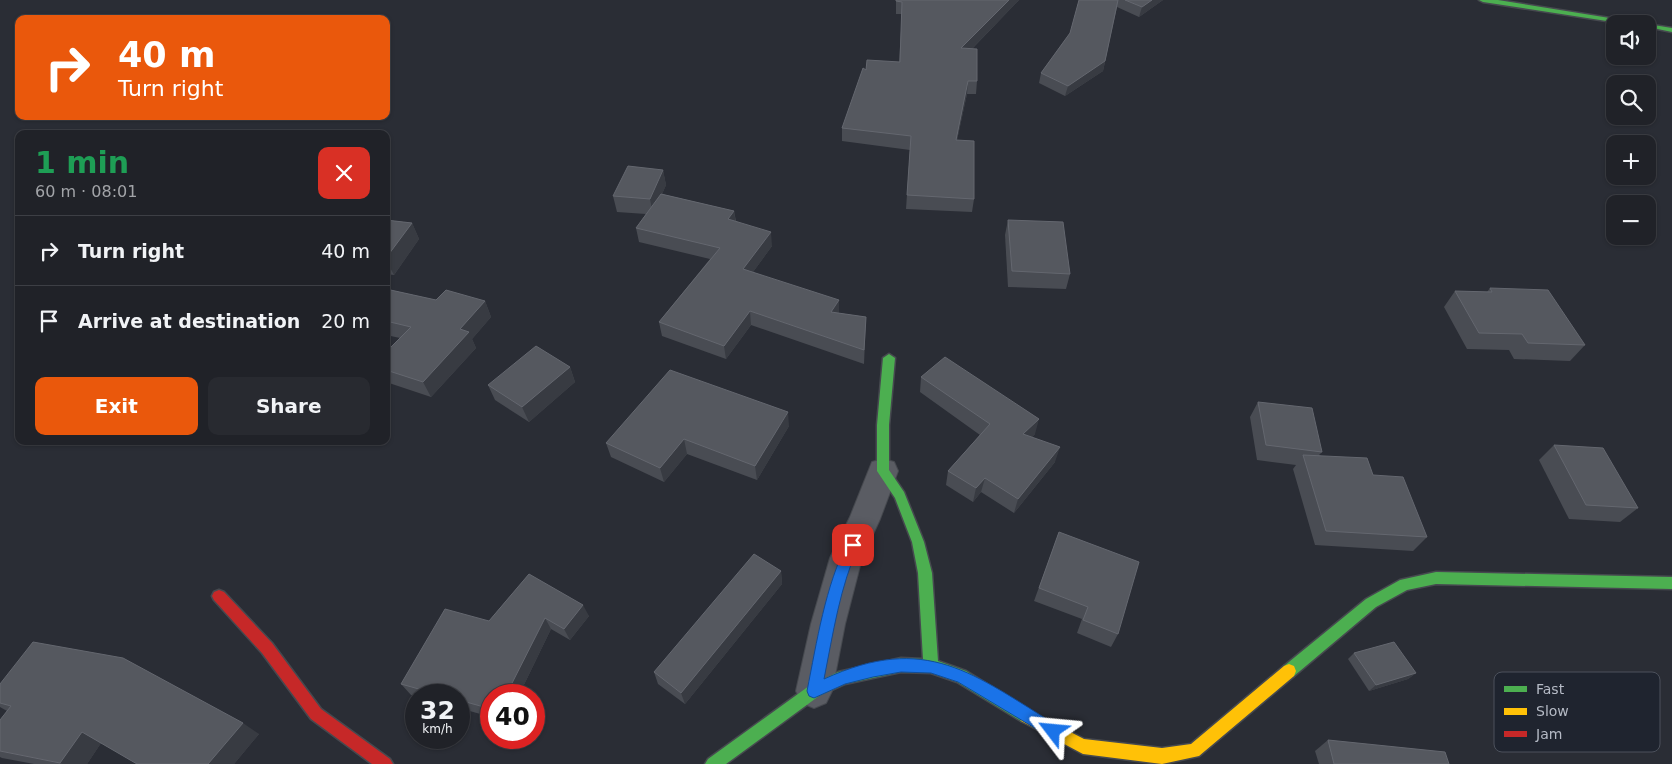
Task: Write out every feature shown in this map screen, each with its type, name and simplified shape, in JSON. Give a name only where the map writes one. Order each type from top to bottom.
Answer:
[{"type":"street","points":[[1483,0],[1606,18]]},
{"type":"street","points":[[1656,27],[1672,30]]},
{"type":"street","points":[[814,691],[828,624],[846,558],[865,519],[883,471],[883,426],[889,358]]},
{"type":"street","points":[[883,471],[900,496],[918,542],[925,573],[931,666]]},
{"type":"street","points":[[713,764],[814,691],[844,677],[901,665],[931,666],[961,676],[1038,723],[1083,746],[1162,756],[1193,757],[1372,603],[1405,584],[1436,578],[1672,583]]},
{"type":"street","points":[[219,596],[267,648],[316,714],[386,764]]},
{"type":"building","points":[[896,0],[1009,0],[961,48],[977,49],[977,81],[968,81],[956,140],[974,141],[974,199],[907,195],[911,136],[842,128],[863,68],[866,70],[867,60],[900,62],[902,2]]},
{"type":"building","points":[[1079,0],[1118,0],[1105,61],[1068,86],[1041,73],[1070,33]]},
{"type":"building","points":[[1125,0],[1152,0],[1142,7]]},
{"type":"building","points":[[628,166],[663,170],[650,199],[613,196]]},
{"type":"building","points":[[661,194],[734,211],[728,219],[771,232],[743,269],[839,300],[831,312],[866,317],[864,350],[750,311],[724,346],[659,322],[720,248],[636,228]]},
{"type":"building","points":[[390,220],[412,223],[390,253]]},
{"type":"building","points":[[1008,220],[1063,222],[1070,274],[1012,271]]},
{"type":"building","points":[[1490,288],[1548,290],[1585,345],[1528,343],[1522,334],[1479,333],[1455,291],[1492,292]]},
{"type":"building","points":[[390,290],[436,300],[446,290],[485,301],[460,329],[469,332],[423,382],[390,371],[390,348],[411,327],[390,322]]},
{"type":"building","points":[[536,346],[570,367],[522,407],[488,385]]},
{"type":"building","points":[[945,357],[1039,419],[1023,434],[1060,447],[1018,499],[985,478],[976,488],[948,471],[990,424],[921,377]]},
{"type":"building","points":[[670,370],[788,412],[755,466],[684,439],[660,468],[606,443]]},
{"type":"building","points":[[1258,402],[1312,408],[1322,452],[1266,445]]},
{"type":"building","points":[[1554,445],[1603,448],[1638,508],[1586,505]]},
{"type":"building","points":[[1303,455],[1367,458],[1373,475],[1403,477],[1427,537],[1326,531]]},
{"type":"building","points":[[1059,532],[1139,562],[1118,634],[1083,620],[1088,607],[1039,588]]},
{"type":"building","points":[[754,554],[781,571],[681,693],[654,672]]},
{"type":"building","points":[[529,574],[583,605],[564,629],[545,618],[512,684],[480,684],[480,706],[470,703],[470,684],[401,684],[445,609],[489,621]]},
{"type":"building","points":[[33,642],[123,658],[243,723],[208,764],[137,764],[82,732],[60,763],[0,751],[0,720],[11,706],[0,703],[0,684]]},
{"type":"building","points":[[1394,642],[1416,673],[1376,685],[1354,653]]},
{"type":"building","points":[[1328,740],[1445,752],[1449,764],[1334,764]]},
{"type":"traffic: fast","points":[[1483,0],[1606,18]]},
{"type":"traffic: fast","points":[[1656,27],[1672,30]]},
{"type":"traffic: fast","points":[[889,358],[883,425],[883,471],[900,496],[918,542],[925,573],[931,666]]},
{"type":"traffic: fast","points":[[1289,671],[1371,603],[1405,584],[1436,578],[1672,583]]},
{"type":"traffic: fast","points":[[713,764],[814,691],[843,677],[901,665],[931,666],[961,676],[1026,716]]},
{"type":"traffic: slow","points":[[1026,716],[1083,746],[1162,756],[1194,751],[1289,671]]},
{"type":"traffic: jam","points":[[219,596],[267,648],[316,714],[385,764]]},
{"type":"route","points":[[853,545],[846,558],[828,624],[814,691],[844,677],[873,670],[901,665],[931,666],[961,676],[1053,731]]}]
